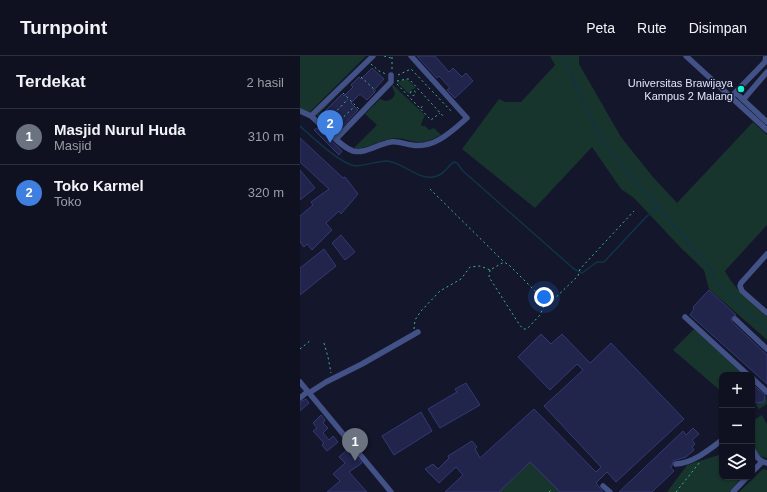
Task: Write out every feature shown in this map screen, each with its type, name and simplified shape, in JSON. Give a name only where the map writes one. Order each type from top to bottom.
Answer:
[{"type":"street","points":[[309,115],[373,56]]},
{"type":"street","points":[[300,112],[309,115],[338,137],[347,148],[357,151],[392,142],[425,146],[447,135],[467,118],[411,56]]},
{"type":"street","points":[[686,56],[733,95],[767,130]]},
{"type":"street","points":[[733,95],[765,62],[766,56]]},
{"type":"street","points":[[742,100],[767,72]]},
{"type":"street","points":[[338,137],[391,82],[391,73]]},
{"type":"street","points":[[733,95],[742,100],[767,122]]},
{"type":"street","points":[[767,254],[740,286],[742,291],[767,313]]},
{"type":"street","points":[[685,317],[745,372]]},
{"type":"street","points":[[735,319],[767,349]]},
{"type":"street","points":[[300,398],[308,392],[362,364],[416,332]]},
{"type":"street","points":[[755,381],[767,392]]},
{"type":"street","points":[[300,382],[391,492]]},
{"type":"street","points":[[676,464],[688,462],[719,442]]},
{"type":"street","points":[[755,455],[757,459],[764,463],[755,470]]},
{"type":"street","points":[[733,492],[744,480]]},
{"type":"street","points":[[603,486],[610,492]]},
{"type":"path","points":[[384,56],[392,57],[391,73]]},
{"type":"path","points":[[368,61],[379,71],[399,74],[411,69]]},
{"type":"path","points":[[409,65],[411,69],[452,112]]},
{"type":"path","points":[[360,76],[379,95]]},
{"type":"path","points":[[440,113],[431,120],[394,81],[407,79],[444,117]]},
{"type":"path","points":[[409,97],[412,94],[415,94],[415,91],[418,89]]},
{"type":"path","points":[[412,94],[412,91],[415,91]]},
{"type":"path","points":[[343,93],[359,109]]},
{"type":"path","points":[[327,121],[349,98]]},
{"type":"path","points":[[333,128],[355,105]]},
{"type":"path","points":[[420,108],[424,105]]},
{"type":"path","points":[[320,114],[333,128],[338,137]]},
{"type":"path","points":[[430,190],[504,262],[510,265],[546,302],[550,303],[578,276],[580,269],[634,211]]},
{"type":"path","points":[[490,270],[504,262]]},
{"type":"path","points":[[416,332],[413,328],[415,320],[421,311],[440,292],[461,279],[470,267],[480,266],[490,270]]},
{"type":"path","points":[[490,270],[489,277],[523,329],[527,329],[540,315],[546,302]]},
{"type":"path","points":[[300,349],[311,340]]},
{"type":"path","points":[[324,343],[332,371],[330,378],[326,382]]},
{"type":"path","points":[[676,492],[703,458]]},
{"type":"green space","points":[[300,56],[366,56],[309,113],[300,109]]},
{"type":"green space","points":[[550,56],[579,56],[579,64],[621,137],[653,177],[677,203],[753,122],[767,135],[767,225],[725,271],[739,290],[767,317],[767,340],[709,289],[704,270],[634,198],[621,189],[592,147],[535,208],[462,149],[499,99],[505,102],[521,102],[555,65]]},
{"type":"green space","points":[[407,79],[416,88],[411,90],[409,94],[397,82]]},
{"type":"green space","points":[[348,84],[319,114],[325,121],[323,122],[317,114]]},
{"type":"green space","points":[[393,85],[425,115],[421,124],[422,126],[425,126],[429,130],[434,128],[441,135],[423,142],[414,142],[394,138],[363,148],[354,148],[377,125],[365,114],[380,99],[386,101],[392,99],[395,94]]},
{"type":"green space","points":[[693,330],[695,330],[741,372],[719,372],[719,389],[673,350]]},
{"type":"green space","points":[[766,396],[767,404],[759,409],[756,405]]},
{"type":"green space","points":[[762,415],[767,424],[767,458],[758,456],[755,446],[755,419]]},
{"type":"green space","points":[[719,455],[719,480],[739,480],[729,492],[667,492],[687,465]]},
{"type":"green space","points":[[530,462],[560,492],[499,492]]},
{"type":"green space","points":[[763,469],[767,470],[767,492],[739,492],[752,480],[755,480],[755,477]]},
{"type":"building","points":[[417,56],[435,56],[449,72],[453,68],[462,77],[466,73],[473,81],[455,98],[447,90],[450,88],[439,76],[437,78]]},
{"type":"building","points":[[372,68],[384,79],[367,100],[360,94],[351,103],[358,110],[338,131],[322,114],[342,94],[344,96],[353,87],[351,85],[359,77],[361,79]]},
{"type":"building","points":[[317,128],[342,151],[339,155],[314,130]]},
{"type":"building","points":[[300,138],[343,178],[345,177],[358,194],[341,214],[339,211],[326,223],[332,230],[312,250],[307,244],[304,247],[300,242],[300,216],[313,205],[311,202],[329,189],[300,162]]},
{"type":"building","points":[[300,170],[315,188],[300,200]]},
{"type":"building","points":[[341,235],[355,252],[345,260],[332,243]]},
{"type":"building","points":[[324,249],[336,266],[300,295],[300,268]]},
{"type":"building","points":[[709,290],[736,315],[731,318],[732,322],[767,355],[767,384],[690,315],[694,309],[693,307]]},
{"type":"building","points":[[541,334],[551,344],[562,334],[590,363],[611,343],[684,419],[616,482],[607,472],[596,483],[603,492],[560,492],[530,462],[499,492],[445,492],[463,475],[456,467],[439,483],[425,469],[433,464],[438,469],[449,458],[448,456],[472,441],[477,447],[475,449],[480,458],[534,409],[596,472],[601,467],[544,406],[583,370],[577,364],[550,390],[518,357]]},
{"type":"building","points":[[466,383],[480,405],[440,428],[428,409],[457,392],[455,389]]},
{"type":"building","points":[[755,387],[765,395],[764,402],[755,403]]},
{"type":"building","points":[[306,399],[309,403],[300,411],[300,402]]},
{"type":"building","points":[[421,412],[432,431],[394,455],[382,436]]},
{"type":"building","points":[[321,415],[325,420],[323,423],[328,428],[323,433],[329,440],[333,436],[338,442],[327,451],[322,445],[324,443],[313,431],[317,428],[313,423]]},
{"type":"building","points":[[693,428],[699,434],[692,440],[695,444],[692,447],[694,450],[686,457],[673,461],[672,466],[670,467],[674,471],[652,492],[619,492],[683,431],[686,435]]},
{"type":"building","points":[[349,448],[362,463],[349,472],[367,492],[327,492],[340,481],[333,474],[345,463],[339,457]]},
{"type":"waterway","points":[[563,56],[595,128],[608,148],[707,264],[716,282],[767,330]]},
{"type":"waterway","points":[[300,126],[327,150],[351,165],[357,166],[387,161],[394,162],[420,175],[434,177],[441,174],[454,162],[457,163],[463,171],[574,269],[582,273],[597,262],[604,262],[646,217],[658,207]]},
{"type":"place","name":"Universitas Brawijaya Kampus 2 Malang","points":[[741,89]]},
{"type":"place","name":"Toko Karmel","points":[[330,143]]},
{"type":"place","name":"Masjid Nurul Huda","points":[[355,461]]}]
